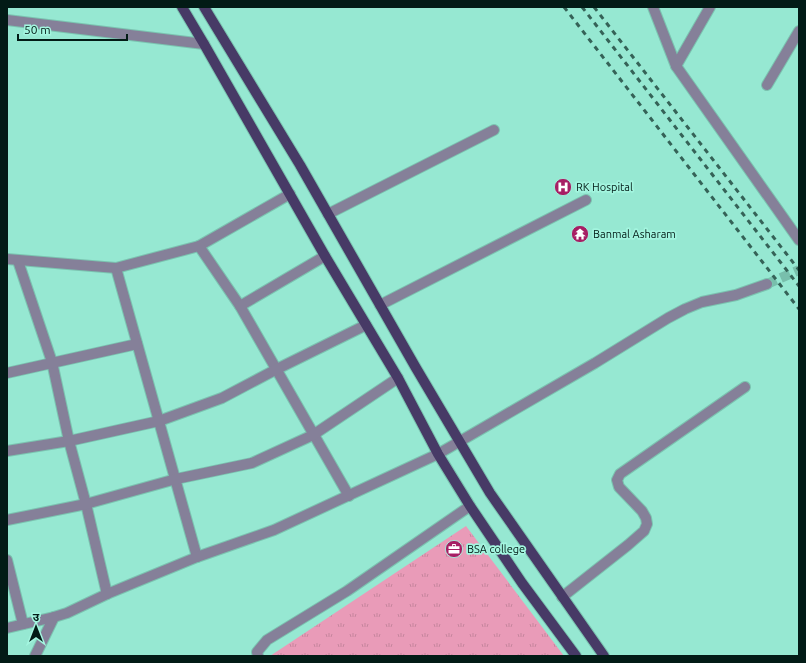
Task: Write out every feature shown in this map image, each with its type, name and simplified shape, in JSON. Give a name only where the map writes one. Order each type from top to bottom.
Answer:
[{"type":"main road","points":[[182,7],[325,256],[398,378],[438,454],[470,506],[522,583],[576,656]]},
{"type":"main road","points":[[204,7],[300,165],[459,442],[490,493],[604,656]]},
{"type":"street","points":[[653,7],[676,66],[799,240]]},
{"type":"street","points":[[676,66],[710,7]]},
{"type":"street","points":[[7,20],[204,44]]},
{"type":"street","points":[[766,85],[799,31]]},
{"type":"street","points":[[328,214],[494,130]]},
{"type":"street","points":[[7,259],[116,268],[198,246],[290,194]]},
{"type":"street","points":[[380,305],[586,200]]},
{"type":"street","points":[[198,246],[240,306],[349,496]]},
{"type":"street","points":[[240,306],[325,256]]},
{"type":"street","points":[[18,261],[52,362],[69,441],[86,504],[107,594]]},
{"type":"street","points":[[116,268],[198,557]]},
{"type":"street","points":[[7,628],[54,617],[198,557],[274,530],[438,454],[595,363],[668,318],[702,302],[736,295],[767,284]]},
{"type":"street","points":[[7,451],[69,441],[159,421],[222,398],[276,369],[366,325]]},
{"type":"street","points":[[7,373],[137,344]]},
{"type":"street","points":[[7,520],[86,504],[176,479],[252,463],[313,435],[398,378]]},
{"type":"street","points":[[562,597],[644,531],[647,524],[646,518],[642,510],[619,487],[617,480],[620,474],[745,387]]},
{"type":"street","points":[[258,656],[257,652],[267,640],[347,591],[470,506]]},
{"type":"street","points":[[7,560],[23,624]]},
{"type":"street","points":[[35,656],[54,617]]},
{"type":"green space","name":"BSA college","points":[[466,526],[564,656],[270,656]]},
{"type":"tunnel","points":[[767,284],[799,270]]},
{"type":"railway","points":[[564,7],[799,309]]},
{"type":"railway","points":[[582,7],[799,286]]},
{"type":"railway","points":[[594,7],[799,270]]},
{"type":"place","name":"RK Hospital","points":[[563,187]]},
{"type":"place","name":"Banmal Asharam","points":[[580,234]]},
{"type":"place","name":"BSA college","points":[[454,549]]}]
